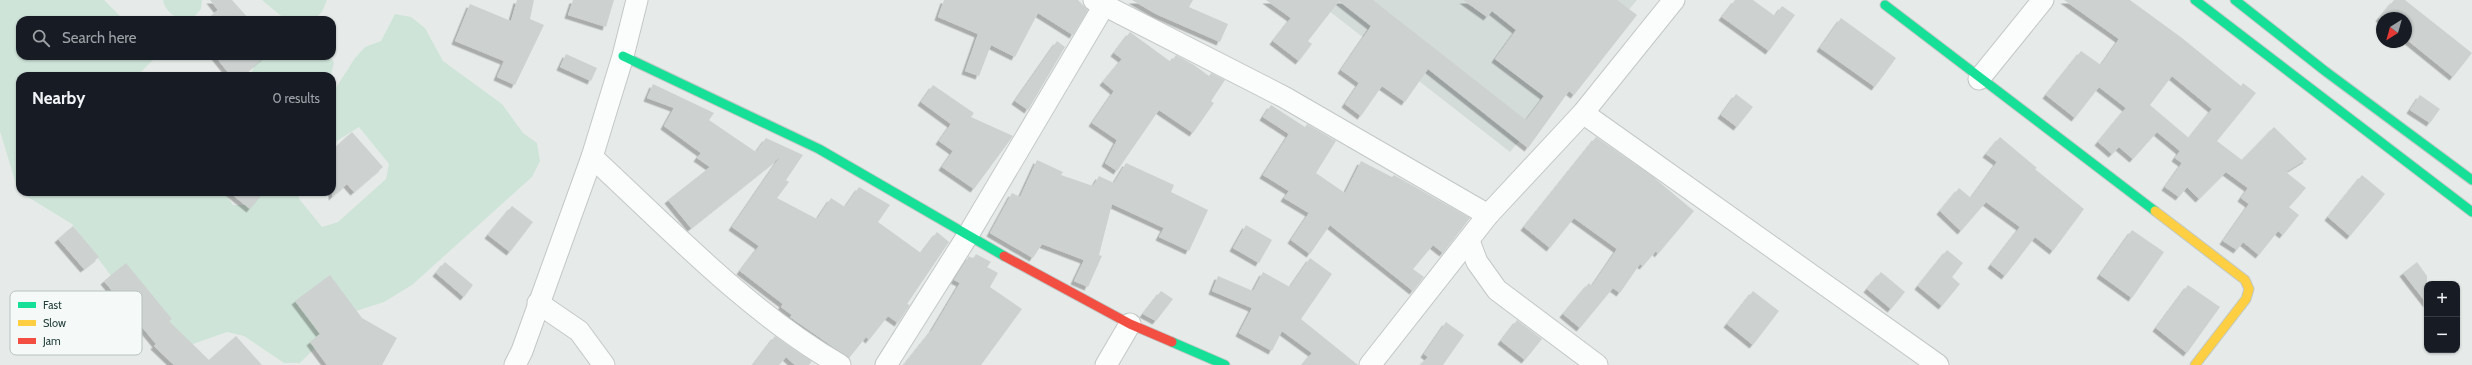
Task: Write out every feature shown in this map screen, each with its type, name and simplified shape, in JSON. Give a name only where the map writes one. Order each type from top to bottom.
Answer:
[{"type":"street","points":[[515,365],[522,351],[538,302],[592,156],[623,56],[637,0]]},
{"type":"street","points":[[1370,365],[1488,215],[1583,113],[1674,0]]},
{"type":"street","points":[[1979,79],[2043,0]]},
{"type":"street","points":[[2195,0],[2472,212]]},
{"type":"street","points":[[2235,0],[2325,71],[2472,180]]},
{"type":"street","points":[[886,365],[968,236],[1100,2],[1284,96],[1488,215]]},
{"type":"street","points":[[1885,5],[1979,79],[2245,280],[2248,289],[2246,299],[2195,365]]},
{"type":"street","points":[[623,56],[820,149],[968,236],[1130,324],[1225,365]]},
{"type":"street","points":[[1583,113],[1938,365]]},
{"type":"street","points":[[592,156],[696,254],[770,318],[840,365]]},
{"type":"street","points":[[1469,241],[1477,262],[1497,290],[1597,365]]},
{"type":"street","points":[[538,302],[579,332],[604,365]]},
{"type":"street","points":[[1106,365],[1130,324]]},
{"type":"shaded area","points":[[1315,0],[1637,0],[1510,152]]},
{"type":"green space","points":[[0,0],[104,0],[120,16],[16,16],[16,60],[153,60],[141,72],[16,72],[16,184],[0,131]]},
{"type":"green space","points":[[163,0],[202,0],[201,9],[195,16],[175,16],[167,9]]},
{"type":"green space","points":[[262,0],[327,0],[322,12],[318,16],[281,16]]},
{"type":"green space","points":[[395,14],[411,17],[425,28],[443,61],[502,104],[523,133],[537,143],[540,161],[532,177],[412,285],[384,302],[350,313],[300,363],[284,363],[244,336],[227,332],[193,344],[177,343],[149,326],[142,317],[142,291],[123,291],[72,224],[26,196],[227,196],[233,205],[249,205],[251,196],[298,196],[300,200],[322,227],[338,222],[386,179],[389,164],[359,127],[336,141],[336,88],[355,58],[365,47],[381,41]]},
{"type":"green space","points":[[258,60],[332,60],[334,62],[332,72],[252,72]]},
{"type":"building","points":[[210,0],[232,0],[246,16],[211,16],[218,10]]},
{"type":"building","points":[[517,0],[534,0],[530,19],[544,25],[515,85],[497,77],[504,61],[455,41],[470,4],[511,21]]},
{"type":"building","points":[[573,0],[614,0],[606,27],[568,15]]},
{"type":"building","points":[[944,0],[1078,0],[1088,10],[1073,35],[1038,13],[1015,57],[991,45],[979,76],[965,71],[978,34],[938,17]]},
{"type":"building","points":[[1132,0],[1193,0],[1189,7],[1228,24],[1220,42],[1156,14]]},
{"type":"building","points":[[1266,0],[1373,0],[1526,120],[1544,96],[1495,59],[1516,30],[1492,11],[1487,17],[1463,0],[1617,0],[1637,15],[1574,95],[1569,91],[1528,148],[1428,69],[1405,102],[1382,86],[1361,116],[1345,104],[1359,83],[1341,70],[1371,26],[1339,1],[1308,41],[1312,44],[1299,61],[1273,41],[1291,18]]},
{"type":"building","points":[[1735,0],[1753,0],[1775,16],[1782,6],[1795,15],[1769,51],[1722,17]]},
{"type":"building","points":[[2064,0],[2130,0],[2182,38],[2241,86],[2243,83],[2256,93],[2217,141],[2242,160],[2274,127],[2307,159],[2286,172],[2306,188],[2289,207],[2299,215],[2283,235],[2278,231],[2259,255],[2243,242],[2237,250],[2223,241],[2249,204],[2241,198],[2248,188],[2226,172],[2199,199],[2187,187],[2179,197],[2165,187],[2182,163],[2175,158],[2180,151],[2157,132],[2133,159],[2119,147],[2112,154],[2098,142],[2126,108],[2099,87],[2075,118],[2046,95],[2081,51],[2101,65],[2119,39]],"holes":[[[2172,76],[2212,109],[2189,138],[2150,105]]]},
{"type":"building","points":[[2394,0],[2405,0],[2472,53],[2453,77],[2412,44],[2412,12],[2384,12]]},
{"type":"building","points":[[1841,18],[1896,58],[1875,87],[1820,48]]},
{"type":"building","points":[[1130,32],[1171,62],[1176,55],[1194,65],[1209,76],[1211,73],[1225,80],[1211,101],[1214,103],[1193,133],[1159,110],[1117,171],[1105,163],[1117,140],[1092,123],[1114,91],[1103,82],[1122,59],[1114,53]]},
{"type":"building","points":[[1057,41],[1065,47],[1028,110],[1015,101]]},
{"type":"building","points":[[566,54],[597,68],[591,81],[560,67]]},
{"type":"building","points":[[218,60],[261,60],[247,72],[228,72]]},
{"type":"building","points":[[653,84],[714,113],[709,120],[756,152],[766,138],[803,155],[786,180],[789,182],[777,198],[817,219],[831,198],[845,207],[859,187],[890,205],[878,222],[921,253],[937,232],[949,242],[907,304],[910,305],[898,323],[888,316],[869,340],[866,337],[849,358],[790,317],[792,315],[781,307],[783,304],[740,271],[759,246],[732,227],[780,157],[691,228],[668,200],[710,167],[697,158],[701,153],[664,126],[674,108],[647,98]]},
{"type":"building","points":[[933,85],[974,113],[971,117],[1013,136],[974,189],[942,167],[953,151],[939,141],[951,124],[921,102]]},
{"type":"building","points":[[1736,94],[1753,107],[1737,127],[1721,115]]},
{"type":"building","points":[[2420,95],[2440,109],[2430,123],[2410,110]]},
{"type":"building","points":[[1271,105],[1305,127],[1307,124],[1336,141],[1316,173],[1345,193],[1361,161],[1392,177],[1394,175],[1470,218],[1443,253],[1433,245],[1413,269],[1424,277],[1413,291],[1330,225],[1310,254],[1291,240],[1309,213],[1284,198],[1289,191],[1263,175],[1289,134],[1263,117]]},
{"type":"building","points":[[352,132],[383,167],[354,192],[347,184],[336,194],[336,146]]},
{"type":"building","points":[[1596,137],[1652,176],[1694,211],[1658,254],[1656,251],[1643,266],[1640,264],[1620,293],[1613,288],[1580,328],[1563,314],[1589,283],[1592,286],[1617,249],[1574,218],[1550,248],[1524,227]]},
{"type":"building","points":[[2000,137],[2037,168],[2035,169],[2084,209],[2053,251],[2035,237],[2005,276],[1991,265],[2020,227],[1986,202],[1961,231],[1940,211],[1959,188],[1971,198],[1997,162],[1986,154]]},
{"type":"building","points":[[1037,160],[1063,172],[1061,175],[1093,186],[1099,176],[1114,183],[1126,163],[1174,185],[1171,192],[1208,210],[1189,251],[1159,237],[1164,228],[1112,204],[1099,255],[1102,256],[1088,287],[1074,281],[1084,260],[1042,244],[1033,258],[990,233],[1012,193],[1020,197]]},
{"type":"building","points":[[2362,175],[2385,194],[2350,236],[2328,217]]},
{"type":"building","points":[[234,196],[261,196],[250,209]]},
{"type":"building","points":[[512,206],[533,222],[510,252],[488,235]]},
{"type":"building","points":[[1246,225],[1272,240],[1259,263],[1233,248]]},
{"type":"building","points":[[73,226],[99,257],[84,269],[58,239]]},
{"type":"building","points":[[2132,230],[2164,252],[2132,298],[2100,275]]},
{"type":"building","points":[[1947,250],[1963,263],[1952,277],[1960,284],[1942,306],[1918,286]]},
{"type":"building","points":[[976,254],[991,262],[987,267],[998,273],[990,287],[1022,309],[981,365],[904,365],[932,330],[960,283],[954,280],[969,256],[973,259]]},
{"type":"building","points":[[1310,258],[1332,274],[1301,319],[1358,365],[1302,365],[1312,353],[1282,331],[1272,351],[1239,333],[1252,308],[1212,291],[1218,276],[1253,291],[1263,272],[1290,287]]},
{"type":"building","points":[[445,262],[473,285],[464,297],[436,273]]},
{"type":"building","points":[[2417,262],[2427,276],[2427,281],[2424,281],[2424,300],[2403,273]]},
{"type":"building","points":[[126,263],[172,319],[169,321],[209,360],[236,336],[262,365],[174,365],[154,346],[156,344],[142,327],[142,291],[112,291],[104,281]]},
{"type":"building","points":[[1881,272],[1905,292],[1891,309],[1867,289]]},
{"type":"building","points":[[330,275],[362,318],[397,338],[382,365],[327,365],[310,342],[320,334],[295,301]]},
{"type":"building","points":[[2188,285],[2220,307],[2187,353],[2156,328]]},
{"type":"building","points":[[1161,291],[1173,299],[1156,321],[1143,314]]},
{"type":"building","points":[[1753,291],[1779,311],[1753,345],[1727,324]]},
{"type":"building","points":[[1517,320],[1542,339],[1525,360],[1501,341]]},
{"type":"building","points":[[1446,322],[1464,335],[1443,365],[1420,365],[1428,357],[1424,354]]},
{"type":"building","points":[[775,336],[812,361],[809,365],[795,365],[786,357],[779,365],[753,365]]},
{"type":"traffic: fast","points":[[2195,0],[2472,212]]},
{"type":"traffic: fast","points":[[2235,0],[2325,71],[2472,180]]},
{"type":"traffic: fast","points":[[1885,5],[2155,211]]},
{"type":"traffic: fast","points":[[623,56],[819,149],[1004,256]]},
{"type":"traffic: fast","points":[[1172,342],[1225,365]]},
{"type":"traffic: slow","points":[[2155,211],[2245,280],[2249,289],[2246,299],[2195,365]]},
{"type":"traffic: jam","points":[[1004,256],[1130,324],[1172,342]]}]
